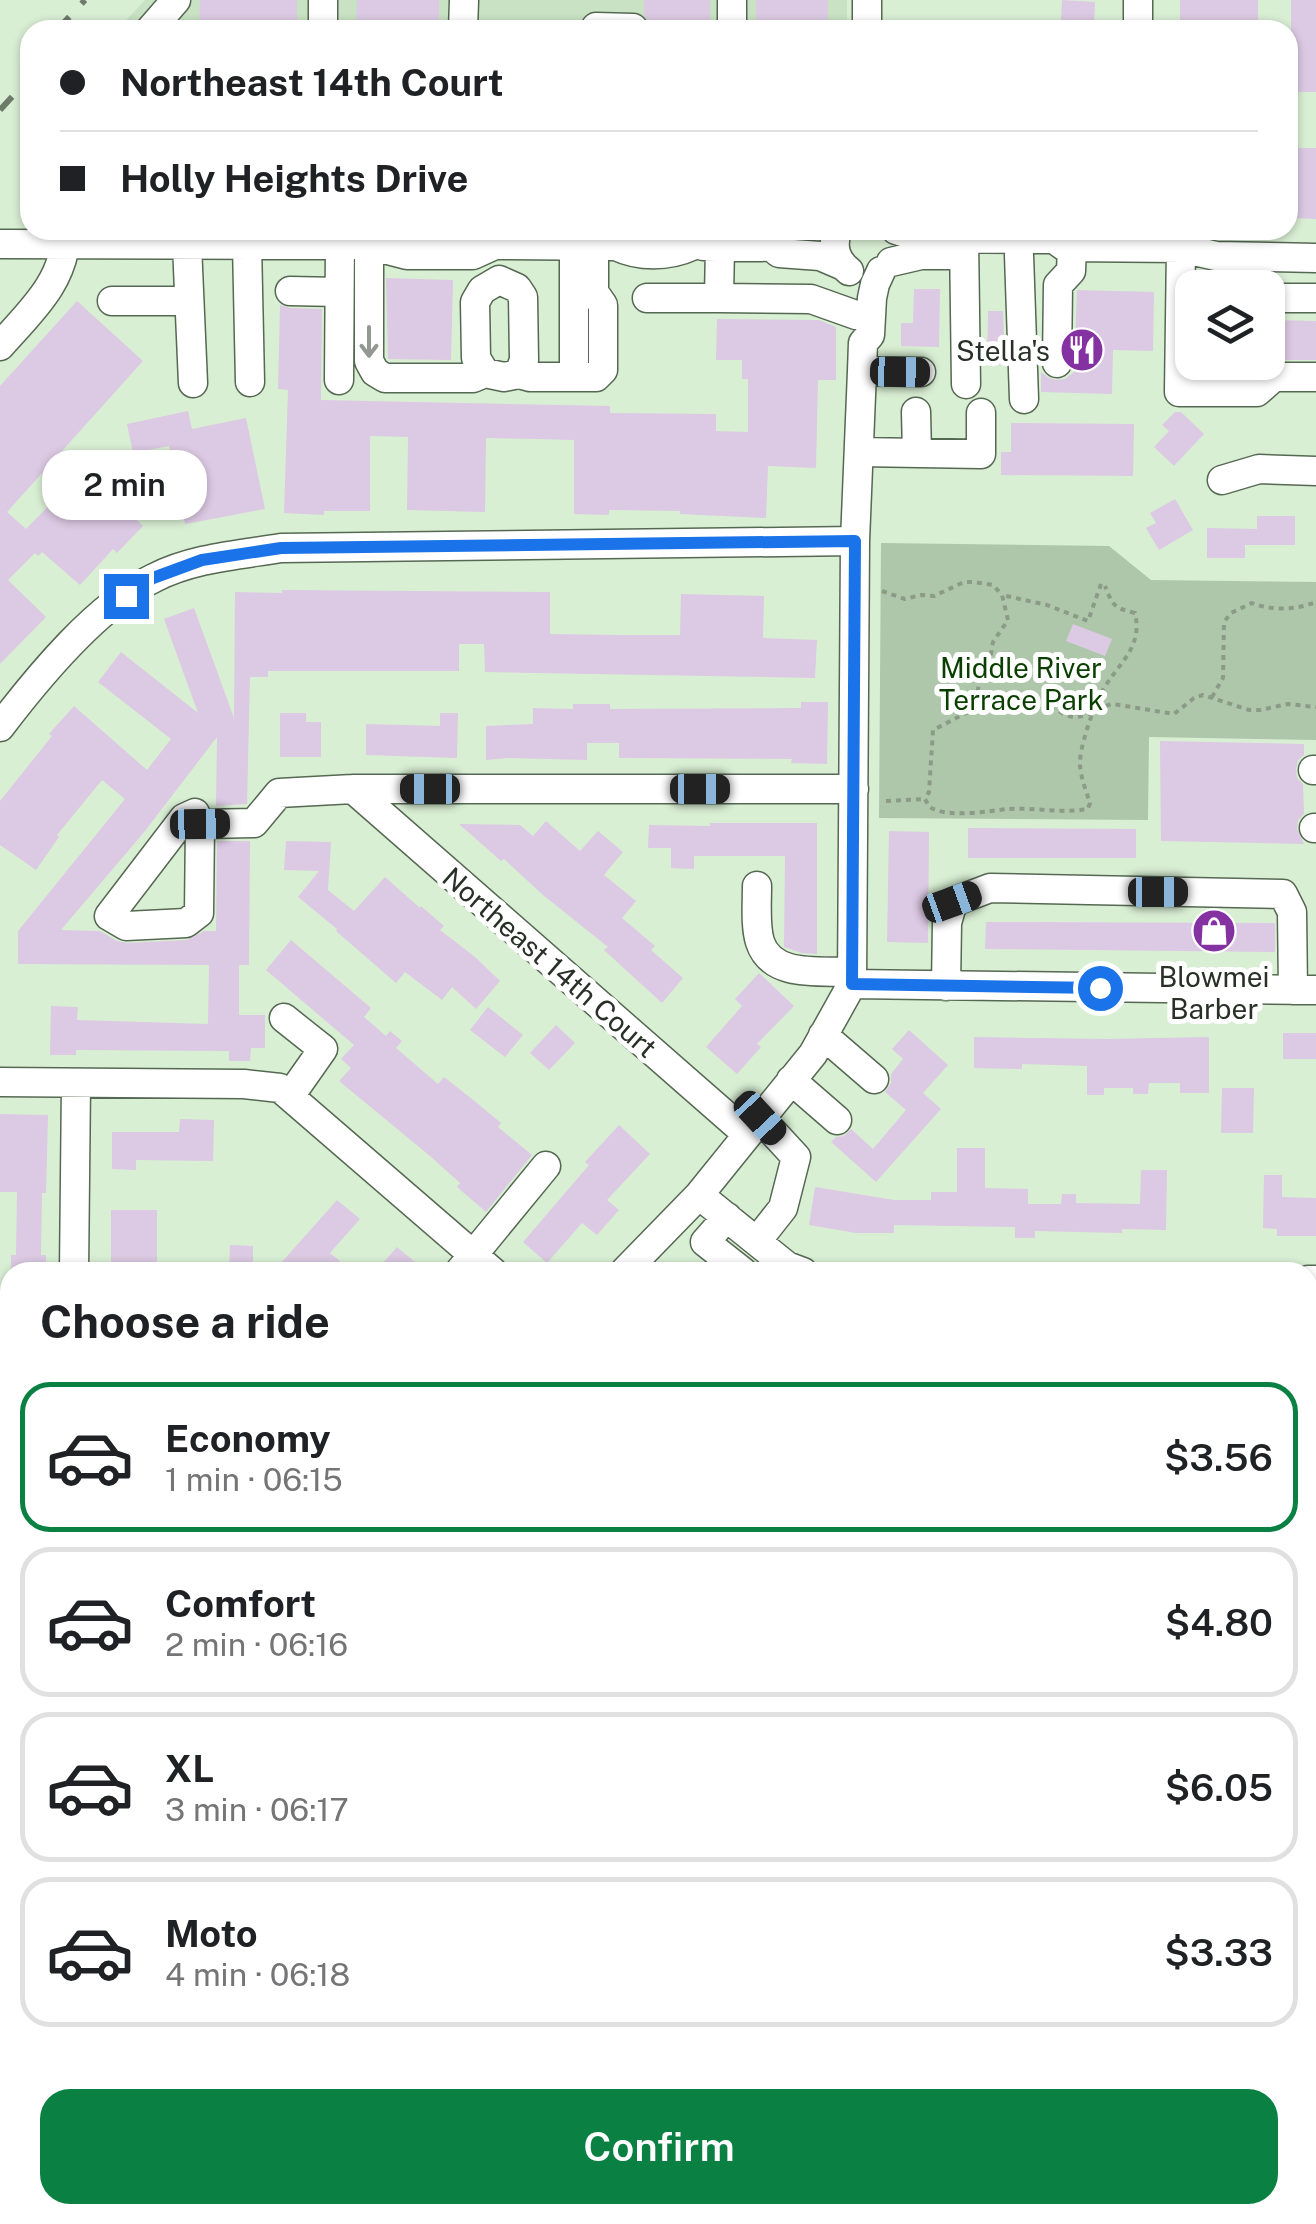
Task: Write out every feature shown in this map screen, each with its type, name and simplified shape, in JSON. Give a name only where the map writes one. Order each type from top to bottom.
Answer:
[{"type":"street","points":[[159,20],[176,0]]},
{"type":"street","points":[[0,244],[38,240]]},
{"type":"street","points":[[0,346],[50,289],[65,240]]},
{"type":"street","points":[[118,240],[187,244],[328,240],[369,244],[406,255],[473,254],[498,244],[594,242],[631,253],[676,253],[719,242],[772,246],[779,253],[820,256],[864,276],[920,254],[973,240],[1019,256],[1052,256],[1069,247],[1123,240]]},
{"type":"street","points":[[328,240],[340,292],[339,380]]},
{"type":"street","points":[[369,244],[390,240]]},
{"type":"street","points":[[488,240],[498,244]]},
{"type":"street","points":[[772,246],[777,240]]},
{"type":"street","points":[[634,1262],[700,1195],[813,1054],[852,978],[855,541],[862,357],[855,288],[834,249],[836,240]]},
{"type":"street","points":[[862,357],[870,335],[874,284],[896,240]]},
{"type":"street","points":[[966,384],[973,240]]},
{"type":"street","points":[[1056,240],[1069,247]]},
{"type":"street","points":[[1146,240],[1216,256],[1316,258]]},
{"type":"street","points":[[1180,248],[1209,240]]},
{"type":"street","points":[[1283,240],[1316,241]]},
{"type":"street","points":[[369,244],[369,361],[374,372],[385,378],[473,378],[485,373],[530,378],[579,377],[574,368],[594,242]]},
{"type":"street","points":[[719,242],[719,298]]},
{"type":"street","points":[[187,244],[193,383]]},
{"type":"street","points":[[247,244],[250,382]]},
{"type":"street","points":[[498,244],[499,280]]},
{"type":"street","points":[[1057,363],[1058,285],[1071,271],[1069,247]]},
{"type":"street","points":[[1180,248],[1179,392],[1257,392],[1274,376],[1316,377]]},
{"type":"street","points":[[1019,256],[1024,400]]},
{"type":"street","points":[[1262,257],[1263,270]]},
{"type":"street","points":[[485,373],[476,358],[475,302],[482,290],[499,280]]},
{"type":"street","points":[[499,280],[517,288],[522,297],[524,360],[519,374]]},
{"type":"street","points":[[290,291],[340,292]]},
{"type":"street","points":[[647,298],[811,299],[856,315]]},
{"type":"street","points":[[1285,298],[1316,298]]},
{"type":"street","points":[[112,301],[190,302]]},
{"type":"street","points":[[862,357],[921,372]]},
{"type":"street","points":[[916,412],[917,453]]},
{"type":"street","points":[[859,452],[982,454],[981,412]]},
{"type":"street","points":[[1222,480],[1258,470],[1316,470]]},
{"type":"street","points":[[0,727],[100,613],[153,578],[202,560],[281,548],[855,541]]},
{"type":"street","points":[[200,824],[254,823],[279,793],[352,789],[854,789]]},
{"type":"street","name":"Northeast 14th Court","points":[[352,789],[753,1126],[796,1157],[783,1208],[761,1256]]},
{"type":"street","points":[[757,886],[759,941],[770,960],[786,968],[946,986],[1304,990],[1292,912],[1282,894],[990,888],[952,902],[947,923],[946,986]]},
{"type":"street","points":[[284,1018],[323,1048],[290,1096]]},
{"type":"street","points":[[823,1035],[874,1079]]},
{"type":"street","points":[[791,1080],[837,1120]]},
{"type":"street","points":[[0,1082],[244,1084],[280,1088],[470,1262]]},
{"type":"street","points":[[74,1262],[76,1083]]},
{"type":"street","points":[[479,1262],[546,1166]]},
{"type":"street","points":[[700,1195],[727,1217],[761,1256]]},
{"type":"street","points":[[727,1217],[705,1242],[730,1262]]},
{"type":"path","points":[[882,591],[905,599],[934,596],[964,582],[974,582],[993,585],[1002,595],[1008,620],[980,672],[976,708]]},
{"type":"path","points":[[925,799],[939,811],[1088,810],[1080,762],[1102,692],[1135,643],[1135,613],[1112,604],[1103,585],[1088,621],[1047,605],[1002,595]]},
{"type":"path","points":[[1212,697],[1224,678],[1224,622],[1232,613],[1252,603],[1300,608],[1316,602]]},
{"type":"path","points":[[925,799],[929,792],[933,730],[1014,692],[1037,697],[1069,716],[1084,716],[1114,704],[1174,714],[1194,698],[1203,696],[1249,710],[1288,704],[1316,707]]},
{"type":"path","points":[[886,802],[925,799]]},
{"type":"shaded area","points":[[145,0],[847,0],[847,20],[126,20]]},
{"type":"green space","name":"Middle River Terrace Park","points":[[881,543],[1109,546],[1151,580],[1316,582],[1316,740],[1149,737],[1148,820],[879,818]]},
{"type":"building","points":[[200,0],[297,0],[297,20],[199,20]]},
{"type":"building","points":[[357,0],[439,0],[439,20],[356,20]]},
{"type":"building","points":[[644,0],[710,0],[710,20],[648,20],[644,15]]},
{"type":"building","points":[[756,0],[828,0],[828,20],[756,20]]},
{"type":"building","points":[[1062,0],[1095,2],[1094,20],[1061,20]]},
{"type":"building","points":[[1180,0],[1258,0],[1258,20],[1180,20]]},
{"type":"building","points":[[1291,0],[1316,0],[1316,92],[1298,92],[1298,20],[1291,20]]},
{"type":"building","points":[[1298,148],[1316,148],[1316,219],[1298,218]]},
{"type":"building","points":[[386,278],[453,280],[451,360],[388,359]]},
{"type":"building","points":[[914,289],[940,289],[939,347],[901,346],[901,323],[913,323]]},
{"type":"building","points":[[1077,290],[1154,292],[1153,351],[1113,350],[1112,394],[1041,392],[1041,372],[1056,380],[1074,372]]},
{"type":"building","points":[[77,301],[143,361],[7,512],[26,529],[104,449],[119,464],[119,470],[102,487],[143,526],[117,553],[113,549],[80,585],[42,552],[38,556],[35,553],[8,580],[46,617],[0,664],[0,386]]},
{"type":"building","points":[[280,305],[322,309],[321,400],[610,406],[610,413],[716,414],[716,431],[748,432],[748,379],[742,379],[742,360],[716,360],[717,319],[819,320],[836,327],[836,380],[818,380],[816,468],[768,466],[766,518],[680,511],[609,510],[609,515],[574,514],[574,440],[537,439],[486,438],[485,512],[407,510],[408,437],[370,436],[370,511],[284,513],[288,390],[278,389]]},
{"type":"building","points":[[988,311],[1003,311],[1005,365],[987,365]]},
{"type":"building","points":[[1285,320],[1316,321],[1316,360],[1285,360]]},
{"type":"building","points":[[188,411],[192,429],[246,418],[265,509],[185,524],[169,446],[133,453],[127,424]]},
{"type":"building","points":[[1175,412],[1181,412],[1204,434],[1174,466],[1154,447],[1169,431],[1162,425]]},
{"type":"building","points":[[1011,423],[1134,424],[1133,476],[1001,475],[1001,452],[1011,452]]},
{"type":"building","points":[[1175,499],[1193,530],[1159,550],[1146,528],[1156,523],[1150,513]]},
{"type":"building","points":[[1257,516],[1295,516],[1295,545],[1245,545],[1245,558],[1207,558],[1207,528],[1257,529]]},
{"type":"building","points":[[235,592],[550,592],[550,634],[621,635],[680,635],[681,594],[764,596],[763,638],[817,640],[815,678],[485,672],[484,644],[459,644],[459,671],[268,671],[268,677],[250,677],[247,804],[216,806],[217,737],[145,831],[61,930],[100,931],[127,943],[187,940],[204,931],[216,931],[217,841],[250,841],[249,965],[239,965],[239,1015],[265,1015],[265,1048],[251,1048],[250,1061],[229,1061],[229,1051],[76,1050],[76,1055],[50,1055],[51,1006],[78,1007],[77,1020],[208,1024],[209,965],[18,964],[18,931],[125,799],[102,780],[57,835],[36,870],[0,845],[0,801],[74,706],[147,770],[171,739],[98,682],[121,652],[198,713],[164,619],[194,608],[234,718]]},
{"type":"building","points":[[1073,624],[1112,639],[1105,656],[1066,641]]},
{"type":"building","points":[[801,702],[828,702],[827,764],[791,763],[792,759],[619,758],[619,743],[587,743],[587,760],[486,760],[486,726],[533,724],[533,708],[573,709],[573,704],[610,704],[610,709],[801,708]]},
{"type":"building","points":[[280,713],[306,713],[306,722],[321,722],[321,757],[280,757]]},
{"type":"building","points":[[440,713],[458,713],[457,758],[366,755],[366,724],[440,726]]},
{"type":"building","points":[[1160,741],[1304,744],[1304,755],[1296,769],[1303,784],[1304,814],[1297,829],[1304,844],[1161,841]]},
{"type":"building","points":[[546,821],[580,851],[598,831],[623,852],[604,875],[636,901],[622,918],[655,946],[651,950],[683,978],[662,1003],[604,950],[608,947],[459,824],[520,825],[533,836]]},
{"type":"building","points":[[817,823],[817,954],[784,947],[785,856],[694,856],[694,869],[671,868],[671,848],[648,848],[649,825]]},
{"type":"building","points":[[968,828],[1136,829],[1136,858],[968,858]]},
{"type":"building","points":[[889,831],[929,832],[928,943],[887,942]]},
{"type":"building","points":[[286,841],[331,842],[328,890],[354,911],[385,877],[444,926],[440,930],[500,981],[476,1009],[452,987],[442,1000],[405,972],[396,983],[298,897],[319,871],[284,870]]},
{"type":"building","points":[[986,922],[1275,923],[1275,952],[985,949]]},
{"type":"building","points":[[291,940],[371,1008],[364,1017],[386,1036],[390,1031],[402,1041],[396,1048],[438,1084],[444,1077],[501,1123],[498,1127],[532,1155],[486,1212],[430,1156],[339,1081],[351,1068],[341,1059],[354,1045],[266,970]]},
{"type":"building","points":[[759,973],[794,1006],[757,1044],[761,1047],[737,1074],[706,1047],[742,1006],[735,999]]},
{"type":"building","points":[[488,1007],[523,1035],[505,1057],[470,1030]]},
{"type":"building","points":[[556,1025],[575,1043],[549,1070],[530,1053]]},
{"type":"building","points":[[909,1030],[948,1065],[923,1093],[941,1109],[876,1182],[831,1142],[851,1129],[873,1149],[906,1110],[885,1092],[891,1074],[903,1059],[892,1049]]},
{"type":"building","points":[[1283,1033],[1316,1033],[1316,1059],[1283,1059]]},
{"type":"building","points":[[974,1037],[1209,1037],[1209,1093],[1180,1093],[1180,1083],[1149,1083],[1148,1094],[1133,1094],[1133,1088],[1104,1088],[1104,1095],[1087,1095],[1087,1066],[1022,1064],[1022,1069],[974,1068]]},
{"type":"building","points":[[1222,1088],[1254,1088],[1253,1133],[1221,1133]]},
{"type":"building","points":[[0,1114],[48,1115],[41,1255],[46,1255],[46,1262],[11,1262],[11,1255],[16,1255],[17,1192],[0,1192]]},
{"type":"building","points":[[180,1119],[214,1120],[213,1161],[136,1160],[136,1170],[112,1169],[112,1132],[179,1132]]},
{"type":"building","points":[[619,1125],[650,1154],[607,1200],[619,1210],[597,1235],[582,1223],[546,1262],[523,1242],[589,1165],[585,1162]]},
{"type":"building","points":[[957,1148],[985,1148],[985,1188],[1028,1189],[1028,1204],[1061,1204],[1062,1194],[1076,1194],[1076,1203],[1140,1204],[1141,1170],[1167,1170],[1166,1230],[1035,1231],[1035,1238],[1015,1238],[1015,1227],[894,1225],[894,1233],[856,1233],[809,1225],[815,1187],[894,1200],[931,1200],[931,1192],[957,1192]]},
{"type":"building","points":[[1264,1175],[1282,1175],[1282,1197],[1316,1198],[1316,1236],[1277,1236],[1277,1229],[1263,1228]]},
{"type":"building","points":[[337,1200],[360,1219],[330,1253],[341,1262],[282,1262]]},
{"type":"building","points":[[111,1210],[157,1210],[157,1262],[111,1262]]},
{"type":"building","points":[[230,1245],[253,1246],[253,1262],[229,1262]]},
{"type":"building","points":[[397,1247],[415,1262],[384,1262]]},
{"type":"railway","points":[[66,20],[85,0]]},
{"type":"railway","points":[[0,110],[20,88]]},
{"type":"place","name":"Stella's","points":[[1082,350]]},
{"type":"place","name":"Blowmei Barber","points":[[1214,931]]},
{"type":"route","points":[[126,596],[153,578],[202,560],[281,548],[855,541],[852,984],[1100,988]]}]
